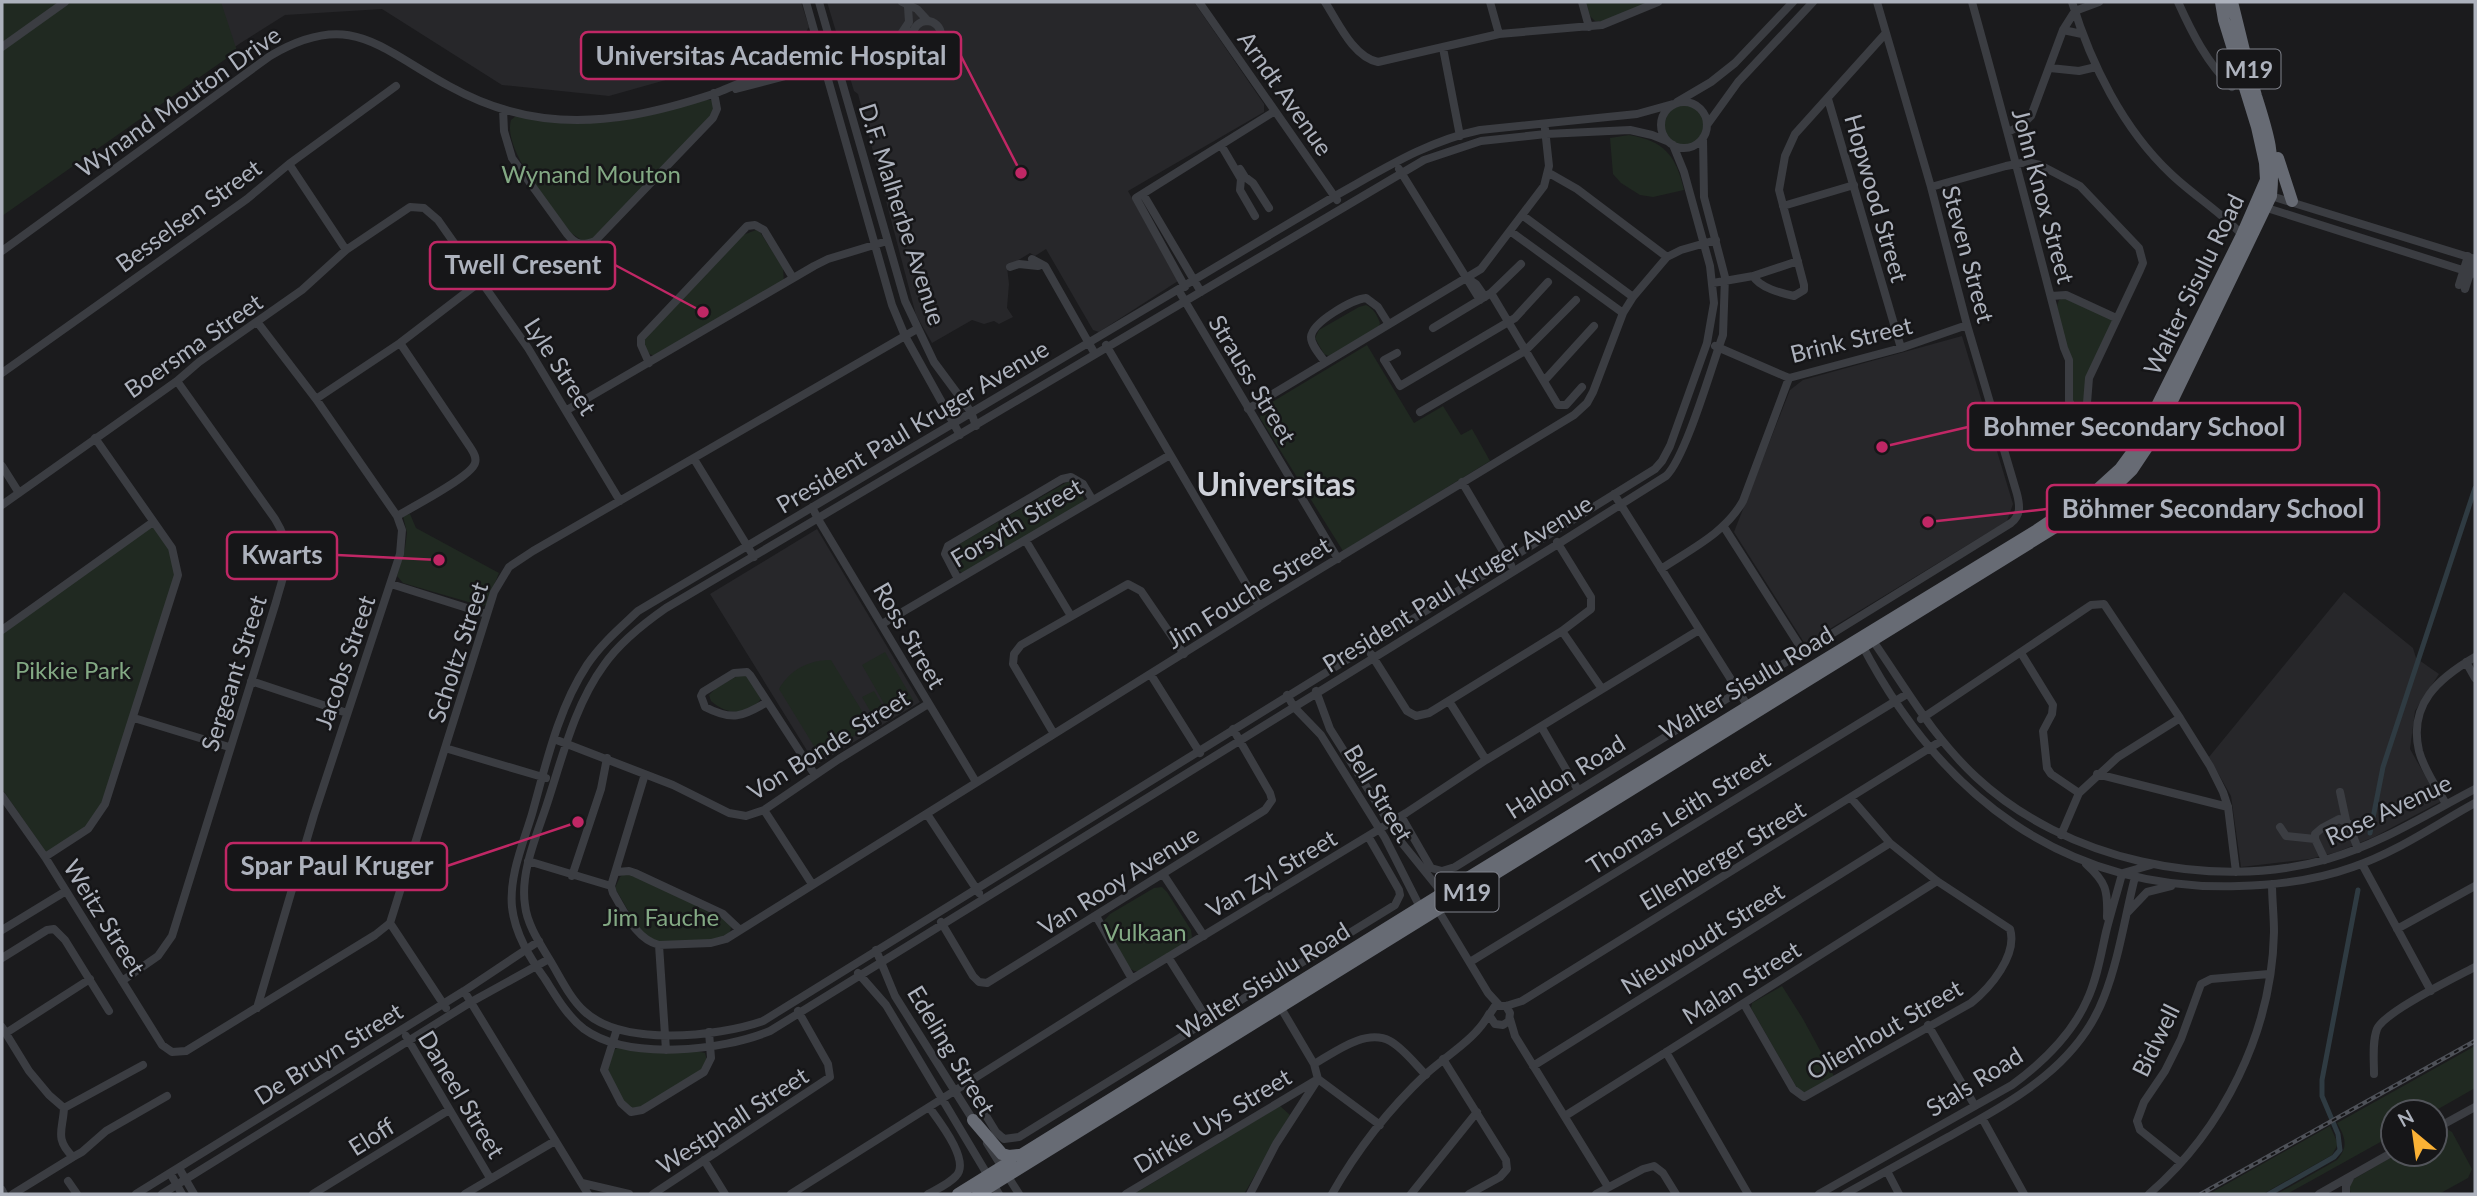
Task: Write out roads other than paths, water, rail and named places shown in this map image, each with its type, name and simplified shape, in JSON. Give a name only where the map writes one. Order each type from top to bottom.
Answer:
[{"type":"highway","name":"Walter Sisulu Road","points":[[2219,2],[2257,127],[2265,163],[2266,180],[2248,222],[2245,239]]},
{"type":"highway","name":"Walter Sisulu Road","points":[[1004,1172],[2101,493],[2147,437],[2245,239],[2267,202],[2273,171],[2269,135],[2232,2]]},
{"type":"highway","points":[[2269,135],[2292,201]]},
{"type":"highway","points":[[2248,222],[2267,202],[2266,180]]},
{"type":"highway","name":"Walter Sisulu Road","points":[[1423,913],[1443,902]]},
{"type":"highway","points":[[973,1120],[1002,1154],[1021,1155]]},
{"type":"highway","name":"Walter Sisulu Road","points":[[978,1194],[993,1185],[1021,1155],[1085,1122]]},
{"type":"highway","name":"Walter Sisulu Road","points":[[958,1194],[993,1185]]},
{"type":"street","points":[[2,47],[65,2]]},
{"type":"street","name":"D.F. Malherbe Avenue","points":[[806,2],[892,305],[905,336],[960,435]]},
{"type":"street","name":"D.F. Malherbe Avenue","points":[[819,2],[905,301],[941,374],[971,412],[976,426]]},
{"type":"street","name":"Arndt Avenue","points":[[1199,2],[1342,207]]},
{"type":"street","points":[[1325,2],[1357,49],[1369,60],[1382,62],[1499,34],[1592,26],[1658,2]]},
{"type":"street","points":[[1490,2],[1499,34]]},
{"type":"street","points":[[1582,2],[1592,26]]},
{"type":"street","name":"President Paul Kruger Avenue","points":[[1703,138],[1702,186],[1726,281],[1725,318],[1719,347],[1687,436],[1673,468],[1656,483],[800,1013],[757,1037],[694,1049],[641,1048],[613,1043],[592,1034],[573,1018],[536,965],[518,932],[512,906],[514,875],[566,706],[586,666],[613,634],[638,611],[1335,196],[1424,147],[1459,134],[1501,126],[1637,114],[1675,103],[1712,82],[1735,63],[1793,2]]},
{"type":"street","points":[[1707,125],[1738,82],[1813,2]]},
{"type":"street","name":"Steven Street","points":[[1877,2],[2017,494],[2020,506],[2017,516]]},
{"type":"street","name":"John Knox Street","points":[[1972,2],[2069,360],[2069,401],[2072,406],[2079,409],[2087,403],[2089,378],[2116,318]]},
{"type":"street","points":[[2074,6],[2099,2]]},
{"type":"street","points":[[2178,2],[2200,47],[2221,77],[2232,87]]},
{"type":"street","points":[[905,4],[917,9],[928,21],[937,25],[941,40],[934,48],[928,50],[914,42],[915,17],[905,4]]},
{"type":"street","points":[[899,36],[909,22],[905,4]]},
{"type":"street","points":[[2008,132],[2022,125],[2031,116],[2074,6]]},
{"type":"street","points":[[2074,6],[2096,67],[2122,113],[2156,159],[2245,239]]},
{"type":"street","points":[[914,29],[921,22],[928,21]]},
{"type":"street","points":[[1774,22],[1786,33]]},
{"type":"street","name":"Wynand Mouton Drive","points":[[835,59],[914,29]]},
{"type":"street","points":[[2063,30],[2082,34]]},
{"type":"street","name":"Wynand Mouton Drive","points":[[2,251],[270,56],[300,40],[332,34],[373,42],[388,48],[449,86],[503,109],[545,118],[611,119],[654,111],[791,68],[917,46]]},
{"type":"street","points":[[1754,276],[1755,281],[1785,294],[1798,295],[1804,290],[1779,190],[1780,173],[1795,134],[1885,34]]},
{"type":"street","points":[[791,68],[813,53],[817,43]]},
{"type":"street","points":[[1443,48],[1463,146]]},
{"type":"street","name":"Wynand Mouton Drive","points":[[715,93],[743,88],[823,62]]},
{"type":"street","points":[[2050,68],[2079,71],[2096,67]]},
{"type":"street","points":[[802,71],[821,76],[832,93]]},
{"type":"street","name":"Besselsen Street","points":[[3,368],[247,199],[289,164],[396,86]]},
{"type":"street","points":[[503,109],[504,131],[512,158],[567,234],[582,245],[595,240],[713,118],[718,109],[715,93]]},
{"type":"street","name":"Hopwood Street","points":[[1828,99],[1901,348]]},
{"type":"street","points":[[1685,101],[1698,106],[1707,118],[1703,138],[1688,148],[1670,143],[1662,134],[1662,117],[1675,103],[1685,101]]},
{"type":"street","points":[[1201,292],[1139,196],[1275,111]]},
{"type":"street","points":[[1248,409],[1481,269],[1544,187],[1549,173],[1545,122]]},
{"type":"street","name":"President Paul Kruger Avenue","points":[[1630,130],[1670,143],[1684,172],[1704,244],[1713,283],[1714,303],[1707,343],[1662,461],[1655,469],[755,1024],[709,1032],[665,1035],[617,1029],[593,1018],[583,1010],[539,941],[524,905],[525,883],[567,743],[593,682],[611,656],[642,625],[666,608],[1342,207],[1431,157],[1497,138],[1546,134],[1630,130]]},
{"type":"street","points":[[1223,143],[1245,177],[1254,183],[1269,208]]},
{"type":"street","points":[[1223,143],[1241,179],[1240,190],[1255,216]]},
{"type":"street","points":[[1396,162],[1469,285],[1485,297],[1508,323],[1560,407],[1573,399],[1582,387]]},
{"type":"street","points":[[1931,187],[2027,162],[2070,178],[2095,200],[2139,248],[2142,257],[2140,270],[2116,318],[2066,295],[2051,296]]},
{"type":"street","points":[[289,164],[346,250]]},
{"type":"street","points":[[1549,173],[1577,189],[1667,257]]},
{"type":"street","points":[[1783,206],[1854,185]]},
{"type":"street","name":"Strauss Street","points":[[1139,196],[1182,289],[1185,302],[1338,559]]},
{"type":"street","points":[[2267,202],[2292,201],[2473,258],[2462,287]]},
{"type":"street","points":[[2267,202],[2469,272]]},
{"type":"street","name":"Lyle Street","points":[[404,211],[417,206],[430,212],[481,281],[567,410],[620,501]]},
{"type":"street","name":"Boersma Street","points":[[2,505],[177,381],[199,362],[258,323],[302,290],[346,250],[404,211]]},
{"type":"street","points":[[1522,215],[1633,297]]},
{"type":"street","points":[[649,363],[641,345],[641,338],[747,226],[755,225],[764,230],[793,278]]},
{"type":"street","points":[[1510,231],[1623,313]]},
{"type":"street","name":"Jim Fouche Street","points":[[659,946],[719,942],[740,930],[1259,606],[1582,409],[1593,392],[1623,313],[1633,297],[1667,257],[1716,240]]},
{"type":"street","points":[[567,410],[828,259],[887,241]]},
{"type":"street","points":[[2417,255],[2422,242]]},
{"type":"street","points":[[1010,267],[1019,264],[1038,266],[1032,259],[1045,265],[1095,354]]},
{"type":"street","points":[[1713,283],[1754,276],[1798,261]]},
{"type":"street","points":[[1433,328],[1485,297],[1521,264]]},
{"type":"street","points":[[316,399],[400,342],[481,281]]},
{"type":"street","points":[[1397,353],[1384,360],[1400,386],[1508,323],[1548,282]]},
{"type":"street","points":[[1325,362],[1313,343],[1312,333],[1318,324],[1331,315],[1359,299],[1366,298],[1378,307],[1388,323]]},
{"type":"street","points":[[1420,412],[1525,351],[1576,300]]},
{"type":"street","name":"Jacobs Street","points":[[257,1008],[346,713],[391,584],[402,542],[402,530],[397,516],[316,399],[258,323]]},
{"type":"street","name":"Brink Street","points":[[1707,343],[1789,378],[1901,348],[1967,325]]},
{"type":"street","points":[[1544,381],[1594,326]]},
{"type":"street","name":"Scholtz Street","points":[[390,923],[486,614],[500,580],[509,567],[785,403],[917,329]]},
{"type":"street","points":[[1101,337],[1259,606]]},
{"type":"street","points":[[397,516],[444,488],[475,464],[475,456],[470,447],[400,342]]},
{"type":"street","points":[[1661,569],[1724,527],[1733,518],[1743,501],[1789,378]]},
{"type":"street","name":"Sergeant Street","points":[[122,981],[158,956],[172,936],[287,563],[287,544],[270,511],[177,381]]},
{"type":"street","points":[[939,432],[942,419],[940,401]]},
{"type":"street","points":[[45,857],[88,829],[111,789],[178,575],[172,548],[95,438]]},
{"type":"street","name":"Forsyth Street","points":[[883,624],[1170,455]]},
{"type":"street","points":[[694,459],[754,557]]},
{"type":"street","points":[[2,466],[19,493]]},
{"type":"street","points":[[958,579],[945,554],[948,545],[1062,479],[1071,477],[1079,481],[1092,499]]},
{"type":"street","points":[[1462,482],[1515,570]]},
{"type":"street","points":[[1614,495],[1750,710]]},
{"type":"street","name":"Ross Street","points":[[812,507],[976,782]]},
{"type":"street","name":"Haldon Road","points":[[1401,816],[1431,868],[1447,871],[1896,596],[2011,523],[2017,516]]},
{"type":"street","points":[[2,629],[153,522]]},
{"type":"street","points":[[1724,527],[1803,651]]},
{"type":"street","points":[[1367,648],[1412,715],[1429,713],[1449,701],[1588,614],[1592,602],[1552,534]]},
{"type":"street","points":[[1026,541],[1071,616]]},
{"type":"street","points":[[391,584],[486,614]]},
{"type":"street","points":[[1054,734],[1015,668],[1013,659],[1021,645],[1128,584],[1141,591],[1184,654]]},
{"type":"street","points":[[1912,726],[2091,606],[2104,604],[2210,766],[2228,807],[2232,872],[2230,886]]},
{"type":"street","name":"Van Zyl Street","points":[[791,1194],[1132,979],[1390,823],[1486,760],[1699,629]]},
{"type":"street","points":[[1562,631],[1602,689]]},
{"type":"street","points":[[613,634],[623,643]]},
{"type":"street","name":"Rose Avenue","points":[[1866,640],[1941,741],[1992,790],[2025,814],[2062,835],[2113,855],[2154,864],[2232,872],[2325,860],[2360,848],[2475,789]]},
{"type":"street","name":"Rose Avenue","points":[[1866,640],[1895,701],[1929,749],[1954,776],[2009,821],[2084,862],[2122,874],[2184,885],[2248,886],[2282,883],[2362,863],[2475,803]]},
{"type":"street","points":[[2021,653],[2053,705],[2052,714],[2043,731],[2047,768],[2051,774],[2079,793]]},
{"type":"street","points":[[2460,811],[2450,802],[2423,761],[2419,751],[2417,726],[2423,705],[2432,688],[2475,657]]},
{"type":"street","points":[[2466,662],[2475,678]]},
{"type":"street","points":[[767,702],[738,717],[709,709],[703,704],[701,696],[703,692],[734,673],[743,671],[750,675],[815,775]]},
{"type":"street","points":[[1151,675],[1205,761]]},
{"type":"street","points":[[251,681],[346,713]]},
{"type":"street","name":"Bell Street","points":[[1309,681],[1317,693],[1330,729],[1410,856],[1443,902],[1470,962],[1501,1011]]},
{"type":"street","name":"Thomas Leith Street","points":[[1470,962],[1907,694]]},
{"type":"street","name":"Bell Street","points":[[1287,695],[1294,707],[1321,735],[1380,829],[1423,913]]},
{"type":"street","points":[[1449,701],[1486,760]]},
{"type":"street","name":"Von Bonde Street","points":[[554,739],[645,774],[734,815],[746,816],[764,810],[928,704]]},
{"type":"street","points":[[2062,835],[2079,793],[2097,774],[2118,757],[2180,718]]},
{"type":"street","points":[[134,719],[229,747]]},
{"type":"street","points":[[1542,728],[1578,790]]},
{"type":"street","name":"Van Rooy Avenue","points":[[936,914],[970,971],[976,979],[984,983],[1223,838],[1271,804],[1270,793],[1233,729]]},
{"type":"street","name":"Ellenberger Street","points":[[1501,1011],[1522,1001],[1941,741]]},
{"type":"street","points":[[445,748],[542,778],[555,779]]},
{"type":"street","points":[[572,876],[601,789],[607,758]]},
{"type":"street","points":[[645,774],[611,886],[640,935],[659,946],[666,1050]]},
{"type":"street","points":[[2097,774],[2228,807]]},
{"type":"street","points":[[2340,792],[2346,820],[2360,848],[2362,863],[2431,991]]},
{"type":"street","name":"Weitz Street","points":[[2,796],[45,857],[162,1045],[178,1053],[257,1008]]},
{"type":"street","name":"Olienhout Street","points":[[1744,1004],[1793,1089],[1804,1097],[1971,1003],[2001,969],[2012,937],[2012,932],[2006,925],[1937,881],[1890,844],[1851,798]]},
{"type":"street","points":[[2437,809],[2444,821]]},
{"type":"street","points":[[764,810],[812,884]]},
{"type":"street","points":[[927,814],[982,899]]},
{"type":"street","points":[[2325,860],[2315,834],[2339,819],[2346,820]]},
{"type":"street","points":[[1087,820],[1094,830]]},
{"type":"street","points":[[2280,827],[2286,836],[2315,839]]},
{"type":"street","name":"Bell Street","points":[[1206,1019],[1391,908],[1400,895],[1368,836]]},
{"type":"street","name":"Nieuwoudt Street","points":[[1533,1066],[1890,844]]},
{"type":"street","points":[[2349,852],[2362,863]]},
{"type":"street","points":[[2113,855],[2133,874],[2154,864]]},
{"type":"street","points":[[518,860],[530,861],[611,886]]},
{"type":"street","points":[[2084,862],[2107,890],[2106,930]]},
{"type":"street","points":[[2279,868],[2282,883]]},
{"type":"street","points":[[2148,1194],[2200,1141],[2218,1116],[2246,1062],[2260,1023],[2274,933],[2269,884],[2263,869]]},
{"type":"street","points":[[617,872],[629,871],[723,914],[740,930]]},
{"type":"street","points":[[2246,871],[2248,886]]},
{"type":"street","points":[[1163,874],[1204,936]]},
{"type":"street","name":"Stals Road","points":[[1819,1194],[2033,1070],[2069,1029],[2087,999],[2101,957],[2122,874]]},
{"type":"street","name":"Stals Road","points":[[1845,1194],[2016,1099],[2048,1074],[2081,1038],[2104,998],[2133,874]]},
{"type":"street","name":"Malan Street","points":[[1564,1116],[1937,881]]},
{"type":"street","points":[[2124,918],[2147,892],[2160,887],[2184,885]]},
{"type":"street","points":[[2397,929],[2475,886]]},
{"type":"street","points":[[2,930],[66,891]]},
{"type":"street","points":[[1096,916],[1132,979]]},
{"type":"street","points":[[257,1008],[390,923],[450,1015]]},
{"type":"street","points":[[2,958],[51,928],[65,940],[109,1011]]},
{"type":"street","name":"De Bruyn Street","points":[[136,1194],[443,1005],[539,941]]},
{"type":"street","name":"Edeling Street","points":[[876,950],[895,996],[1004,1172]]},
{"type":"street","points":[[966,1083],[999,1136],[1014,1139],[1206,1019],[1168,957]]},
{"type":"street","name":"De Bruyn Street","points":[[165,1193],[471,1002],[549,959]]},
{"type":"street","name":"Edeling Street","points":[[853,964],[859,975],[886,1005],[993,1185]]},
{"type":"street","points":[[2374,1074],[2375,1040],[2380,1024],[2475,967]]},
{"type":"street","name":"Bidwell","points":[[2180,1162],[2140,1129],[2137,1121],[2139,1111],[2165,1071],[2189,1020],[2201,984],[2211,979],[2269,974]]},
{"type":"street","points":[[64,1108],[29,1071],[4,1030],[90,979]]},
{"type":"street","points":[[263,985],[271,999]]},
{"type":"street","points":[[464,991],[582,1183],[590,1194],[600,1186]]},
{"type":"street","points":[[1278,1002],[1314,1063],[1318,1079],[1380,1125]]},
{"type":"street","name":"Westphall Street","points":[[653,1194],[830,1077],[828,1064],[793,1003]]},
{"type":"street","points":[[1501,1011],[1491,1021],[1514,1036]]},
{"type":"street","points":[[1499,1025],[1501,1011]]},
{"type":"street","points":[[1332,1194],[1399,1101],[1443,1059],[1501,1011]]},
{"type":"street","points":[[1501,1011],[1608,1187]]},
{"type":"street","points":[[1476,1032],[1499,1025]]},
{"type":"street","points":[[1929,1026],[2024,1194]]},
{"type":"street","points":[[617,1029],[604,1070],[621,1103],[631,1112],[642,1110],[704,1072],[711,1058],[709,1032]]},
{"type":"street","points":[[2069,1029],[2081,1038]]},
{"type":"street","name":"Daneel Street","points":[[402,1030],[490,1178]]},
{"type":"street","points":[[1314,1063],[1350,1044],[1376,1037],[1392,1042],[1426,1074]]},
{"type":"street","points":[[1666,1052],[1748,1194]]},
{"type":"street","points":[[1443,1059],[1506,1160],[1507,1169],[1500,1177],[1469,1194]]},
{"type":"street","points":[[64,1108],[143,1065]]},
{"type":"street","points":[[1250,1194],[1276,1144],[1318,1079]]},
{"type":"street","name":"Dirkie Uys Street","points":[[1126,1194],[1318,1079]]},
{"type":"street","points":[[13,1194],[82,1152],[106,1131],[167,1096]]},
{"type":"street","points":[[1285,1097],[1298,1110]]},
{"type":"street","points":[[291,1098],[298,1109]]},
{"type":"street","points":[[1975,1106],[1982,1118]]},
{"type":"street","points":[[928,1194],[955,1178],[962,1163],[929,1107]]},
{"type":"street","points":[[2449,1121],[2475,1107]]},
{"type":"street","points":[[64,1108],[60,1135],[67,1151],[73,1157]]},
{"type":"street","name":"Eloff","points":[[313,1194],[449,1110]]},
{"type":"street","points":[[1412,1194],[1477,1112]]},
{"type":"street","points":[[465,1194],[555,1141]]},
{"type":"street","points":[[1885,1157],[1886,1171],[1899,1194]]},
{"type":"street","points":[[704,1160],[725,1194]]},
{"type":"street","points":[[2319,1194],[2379,1160]]},
{"type":"street","points":[[1872,1164],[1886,1171]]},
{"type":"street","points":[[1596,1194],[1654,1166],[1663,1173],[1676,1194]]},
{"type":"street","points":[[179,1168],[193,1193]]},
{"type":"street","points":[[1004,1172],[1019,1194]]},
{"type":"street","points":[[170,1173],[182,1194]]},
{"type":"street","points":[[193,1193],[196,1173]]},
{"type":"street","points":[[2346,1194],[2346,1186],[2351,1176]]},
{"type":"street","points":[[68,1181],[76,1194]]},
{"type":"street","points":[[2340,1182],[2346,1194]]},
{"type":"street","points":[[582,1183],[628,1194]]},
{"type":"street","points":[[165,1193],[182,1194]]},
{"type":"waterway","points":[[2370,833],[2383,767],[2475,488]]},
{"type":"waterway","points":[[2269,1194],[2334,1157],[2340,1150],[2338,1134],[2322,1096],[2322,1080],[2358,890]]},
{"type":"railway","points":[[2201,1194],[2475,1041]]},
{"type":"place","name":"Universitas Academic Hospital","points":[[1021,173]]},
{"type":"place","name":"Twell Cresent","points":[[703,312]]},
{"type":"place","name":"Bohmer Secondary School","points":[[1882,447]]},
{"type":"place","name":"Böhmer Secondary School","points":[[1928,522]]},
{"type":"place","name":"Kwarts","points":[[439,560]]},
{"type":"place","name":"Spar Paul Kruger","points":[[578,822]]},
{"type":"district","name":"Universitas","points":[[1276,483]]},
{"type":"park label","name":"Wynand Mouton","points":[[591,173]]},
{"type":"park label","name":"Pikkie Park","points":[[73,669]]},
{"type":"park label","name":"Jim Fauche","points":[[661,916]]},
{"type":"park label","name":"Vulkaan","points":[[1145,931]]}]
